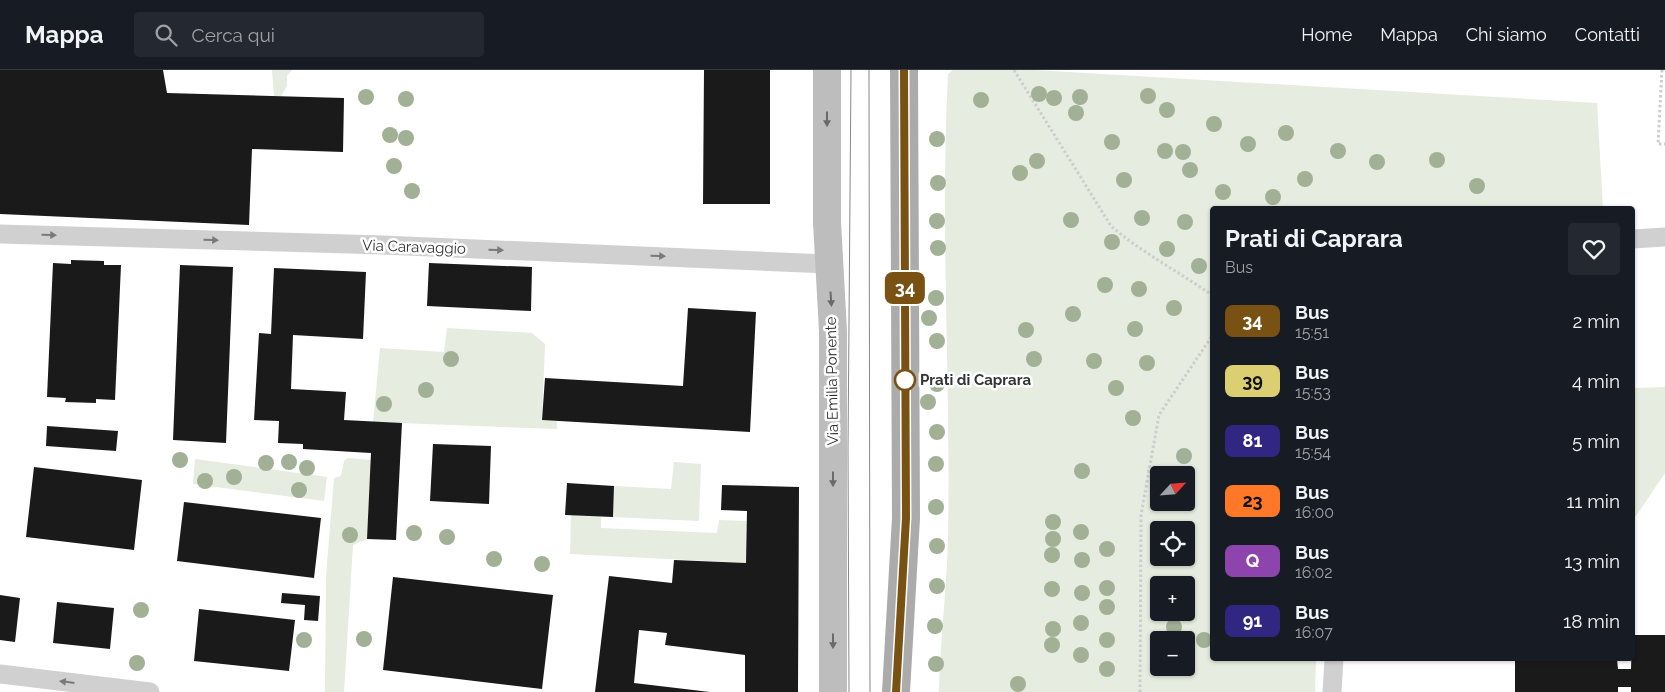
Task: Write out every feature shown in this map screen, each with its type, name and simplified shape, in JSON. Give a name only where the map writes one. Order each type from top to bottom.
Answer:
[{"type":"main road","points":[[896,692],[906,518],[904,70]]},
{"type":"street","name":"Via Emilia Ponente","points":[[827,70],[828,264],[833,331],[833,692]]},
{"type":"lane","name":"Via Caravaggio","points":[[0,234],[374,245],[828,264]]},
{"type":"lane","points":[[1635,239],[1665,237]]},
{"type":"lane","points":[[1332,692],[1334,661]]},
{"type":"lane","points":[[0,674],[150,692]]},
{"type":"path","points":[[1014,70],[1111,226],[1134,246],[1154,255],[1210,294]]},
{"type":"path","points":[[1662,70],[1658,144],[1665,144]]},
{"type":"path","points":[[1140,692],[1141,515],[1159,415],[1210,339]]},
{"type":"shaded area","points":[[272,70],[292,70],[287,76],[287,86],[281,96],[274,96]]},
{"type":"shaded area","points":[[953,70],[1034,70],[1597,103],[1603,206],[1210,206],[1210,661],[1316,661],[1315,692],[939,692],[948,537],[949,479],[945,190],[948,74]]},
{"type":"shaded area","points":[[447,328],[532,333],[545,344],[542,420],[557,421],[557,429],[373,422],[380,348],[444,352]]},
{"type":"shaded area","points":[[1665,387],[1665,473],[1636,516],[1635,388]]},
{"type":"shaded area","points":[[348,458],[371,460],[367,539],[353,545],[344,692],[325,692],[326,576],[334,478],[341,476],[344,461]]},
{"type":"shaded area","points":[[195,459],[327,477],[324,501],[193,484]]},
{"type":"shaded area","points":[[674,462],[701,464],[699,521],[613,517],[614,486],[671,489]]},
{"type":"shaded area","points":[[571,515],[601,517],[601,528],[717,533],[719,520],[747,521],[746,563],[570,554]]},
{"type":"building","points":[[0,70],[163,70],[167,93],[344,98],[343,152],[252,149],[249,225],[0,214]]},
{"type":"building","points":[[704,70],[770,70],[770,204],[703,204]]},
{"type":"building","points":[[71,260],[104,261],[104,265],[121,265],[115,400],[96,399],[96,403],[65,402],[66,398],[47,397],[53,263],[71,264]]},
{"type":"building","points":[[429,263],[532,267],[531,311],[427,306]]},
{"type":"building","points":[[180,265],[233,267],[226,443],[173,440]]},
{"type":"building","points":[[274,268],[366,272],[363,339],[293,335],[291,389],[346,392],[344,420],[402,423],[396,540],[367,539],[371,453],[303,449],[303,444],[278,443],[279,421],[254,420],[259,333],[271,334]]},
{"type":"building","points":[[688,308],[756,312],[750,432],[542,420],[545,378],[683,386]]},
{"type":"building","points":[[47,426],[118,431],[116,451],[46,446]]},
{"type":"building","points":[[433,444],[491,446],[489,504],[430,501]]},
{"type":"building","points":[[34,467],[142,480],[134,550],[26,537]]},
{"type":"building","points":[[567,483],[614,486],[613,517],[565,515]]},
{"type":"building","points":[[722,485],[799,487],[798,692],[745,692],[745,655],[665,645],[667,633],[639,630],[634,683],[710,692],[595,692],[609,576],[672,583],[674,560],[746,563],[747,511],[721,510]]},
{"type":"building","points":[[184,502],[321,518],[314,578],[177,561]]},
{"type":"building","points":[[393,577],[553,595],[542,689],[383,670]]},
{"type":"building","points":[[282,593],[320,596],[318,621],[304,620],[305,605],[281,603]]},
{"type":"building","points":[[0,595],[20,598],[15,642],[0,640]]},
{"type":"building","points":[[57,602],[114,608],[110,649],[53,643]]},
{"type":"building","points":[[199,609],[295,620],[289,671],[194,661]]},
{"type":"building","points":[[1635,635],[1665,635],[1665,692],[1631,692],[1631,687],[1618,687],[1618,692],[1515,692],[1515,661],[1617,661],[1618,669],[1631,669],[1631,661],[1635,661]]},
{"type":"tram line","points":[[849,692],[848,448],[851,70]]},
{"type":"tram line","points":[[869,70],[870,692]]},
{"type":"bus line","name":"34","points":[[896,692],[906,518],[904,70]]},
{"type":"place","name":"Prati di Caprara","points":[[905,380]]}]
